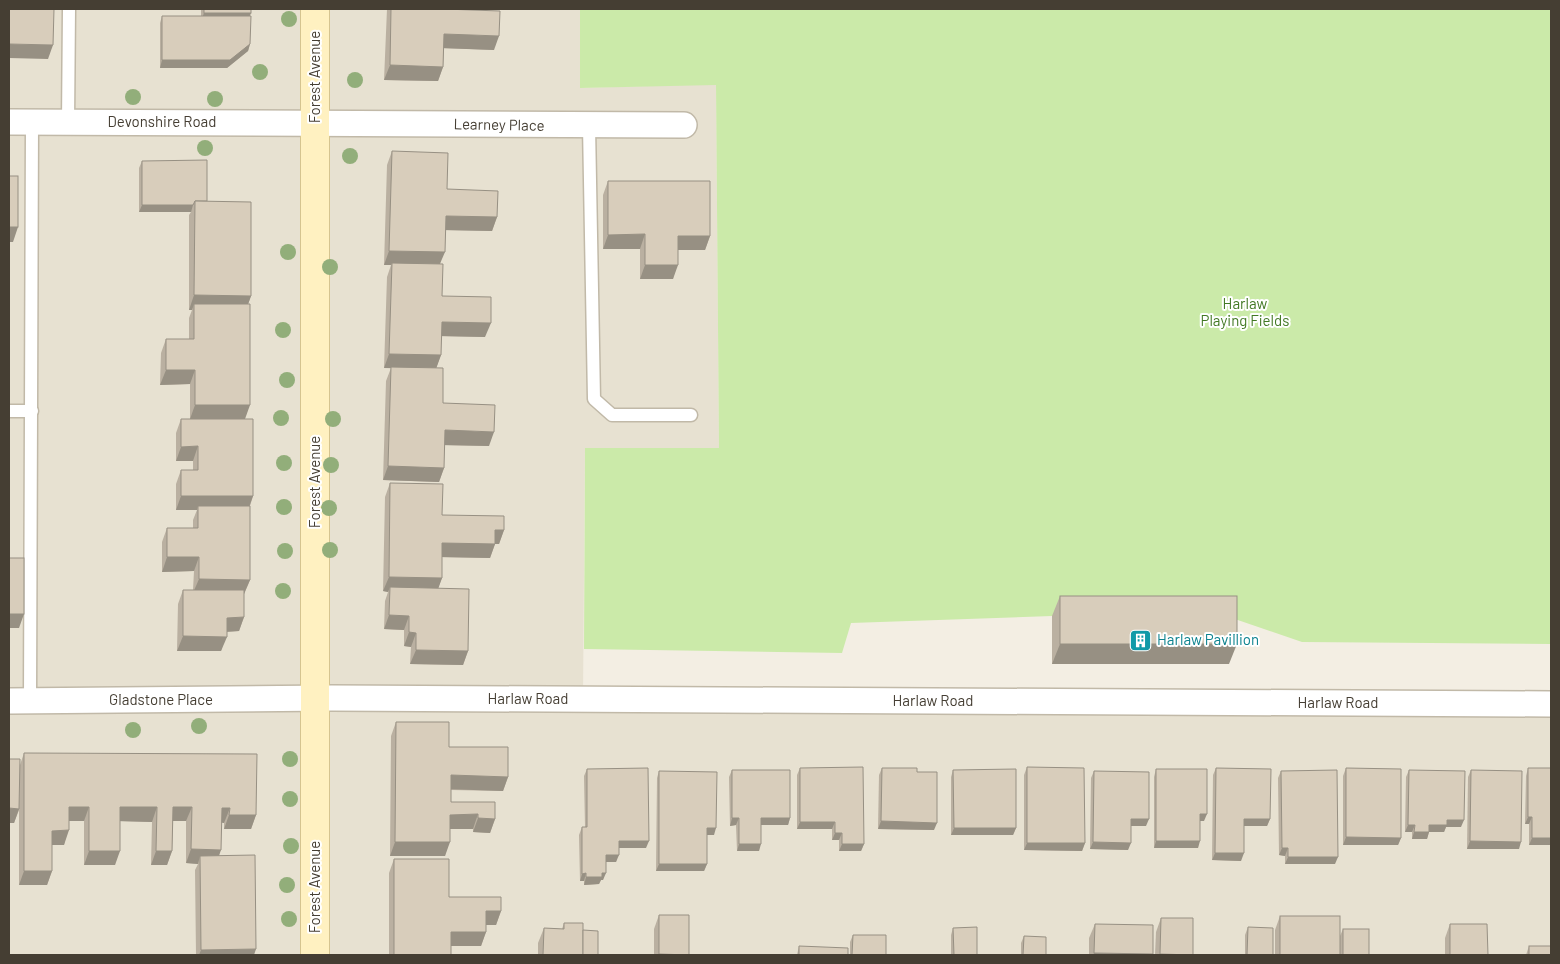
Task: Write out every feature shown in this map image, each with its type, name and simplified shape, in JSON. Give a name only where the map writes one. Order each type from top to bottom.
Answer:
[{"type":"street","name":"Forest Avenue","points":[[315,9],[315,955]]},
{"type":"street","name":"Devonshire Road","points":[[20,122],[315,123]]},
{"type":"street","name":"Learney Place","points":[[315,123],[589,126],[684,125]]},
{"type":"street","name":"Gladstone Place","points":[[19,701],[314,699]]},
{"type":"street","name":"Harlaw Road","points":[[314,699],[1551,704]]},
{"type":"lane","points":[[68,122],[69,9]]},
{"type":"lane","points":[[19,701],[32,411],[20,122]]},
{"type":"lane","points":[[589,126],[594,399],[612,415],[691,415]]},
{"type":"lane","points":[[9,411],[32,411]]},
{"type":"shaded area","points":[[9,9],[580,9],[580,88],[716,84],[719,448],[585,448],[583,699],[1551,704],[1551,955],[9,955]]},
{"type":"green space","name":"Harlaw Playing Fields","points":[[580,9],[1551,9],[1551,644],[1302,642],[1229,617],[1052,616],[851,623],[842,653],[584,649],[585,448],[719,448],[716,85],[580,88]]},
{"type":"building","points":[[9,9],[54,9],[53,45],[9,44]]},
{"type":"building","points":[[204,9],[251,9],[251,13],[204,13]]},
{"type":"building","points":[[391,9],[500,11],[499,36],[444,34],[443,67],[390,65]]},
{"type":"building","points":[[162,16],[251,16],[250,44],[230,60],[162,60]]},
{"type":"building","points":[[392,151],[448,153],[447,189],[498,191],[497,217],[446,216],[445,252],[389,251]]},
{"type":"building","points":[[207,160],[207,201],[195,201],[193,205],[142,205],[142,161]]},
{"type":"building","points":[[9,176],[18,176],[18,227],[9,227]]},
{"type":"building","points":[[608,181],[710,181],[710,236],[678,236],[678,265],[645,265],[645,234],[608,235]]},
{"type":"building","points":[[195,201],[251,202],[251,296],[194,295]]},
{"type":"building","points":[[392,263],[443,264],[442,296],[491,297],[491,323],[442,322],[441,355],[389,354]]},
{"type":"building","points":[[194,304],[250,304],[250,405],[195,405],[195,370],[166,370],[166,339],[194,339]]},
{"type":"building","points":[[391,367],[443,368],[443,403],[495,405],[494,432],[445,430],[444,468],[388,466]]},
{"type":"building","points":[[181,419],[253,419],[253,496],[181,496],[181,470],[198,470],[198,446],[181,447]]},
{"type":"building","points":[[390,483],[443,484],[442,515],[504,516],[504,530],[495,530],[495,544],[442,543],[442,578],[389,577]]},
{"type":"building","points":[[198,506],[250,506],[250,580],[199,579],[199,557],[167,557],[167,528],[198,528]]},
{"type":"building","points":[[9,558],[24,558],[24,614],[9,614]]},
{"type":"building","points":[[390,587],[469,589],[468,651],[416,650],[416,633],[409,632],[409,616],[389,615]]},
{"type":"building","points":[[183,590],[244,590],[244,617],[227,618],[227,637],[183,636]]},
{"type":"building","points":[[1060,596],[1237,596],[1237,644],[1060,644]]},
{"type":"building","points":[[396,722],[449,722],[449,747],[508,747],[508,777],[451,775],[451,802],[495,802],[495,819],[478,818],[478,814],[450,815],[450,842],[395,842]]},
{"type":"building","points":[[24,753],[257,754],[256,815],[229,815],[230,808],[222,808],[221,850],[191,849],[192,807],[173,807],[172,851],[156,851],[157,807],[120,807],[120,851],[89,851],[89,807],[69,807],[69,830],[52,831],[52,871],[24,871]]},
{"type":"building","points":[[9,759],[20,759],[19,809],[9,808]]},
{"type":"building","points":[[863,767],[864,844],[842,844],[842,833],[835,833],[835,822],[800,822],[800,768]]},
{"type":"building","points":[[1027,767],[1084,768],[1085,843],[1027,843]]},
{"type":"building","points":[[648,768],[649,841],[619,841],[619,855],[606,855],[606,873],[602,873],[602,877],[586,877],[586,873],[582,874],[582,827],[587,827],[587,769]]},
{"type":"building","points":[[882,768],[917,768],[917,772],[937,772],[937,823],[881,821]]},
{"type":"building","points":[[1216,768],[1271,769],[1270,819],[1244,819],[1244,853],[1215,853]]},
{"type":"building","points":[[1346,768],[1401,769],[1401,838],[1346,837]]},
{"type":"building","points":[[1528,768],[1551,768],[1551,838],[1532,838],[1532,817],[1528,817]]},
{"type":"building","points":[[1016,769],[1016,828],[954,828],[953,770]]},
{"type":"building","points":[[1156,769],[1207,769],[1207,814],[1200,814],[1200,841],[1156,841]]},
{"type":"building","points":[[732,770],[790,770],[790,818],[761,818],[761,844],[739,844],[739,818],[732,818]]},
{"type":"building","points":[[1337,770],[1338,857],[1288,857],[1288,848],[1282,848],[1281,771]]},
{"type":"building","points":[[1409,770],[1465,771],[1464,820],[1447,820],[1447,825],[1429,825],[1429,832],[1414,832],[1415,825],[1408,825]]},
{"type":"building","points":[[1471,770],[1522,771],[1521,842],[1470,841]]},
{"type":"building","points":[[659,771],[717,772],[716,828],[707,828],[707,864],[659,864]]},
{"type":"building","points":[[1094,771],[1149,772],[1149,819],[1131,819],[1131,843],[1093,842]]},
{"type":"building","points":[[255,855],[256,949],[201,950],[200,856]]},
{"type":"building","points":[[394,859],[449,859],[449,897],[501,897],[501,911],[486,911],[486,932],[451,932],[451,955],[394,955]]},
{"type":"building","points":[[659,915],[689,915],[689,955],[659,954]]},
{"type":"building","points":[[1280,916],[1340,916],[1340,955],[1280,955]]},
{"type":"building","points":[[1161,918],[1193,918],[1193,955],[1160,954]]},
{"type":"building","points":[[564,923],[583,923],[583,955],[543,955],[544,928],[564,929]]},
{"type":"building","points":[[1095,924],[1153,925],[1153,954],[1094,953]]},
{"type":"building","points":[[1450,924],[1487,924],[1488,955],[1450,955]]},
{"type":"building","points":[[977,927],[977,955],[954,955],[953,928]]},
{"type":"building","points":[[1248,927],[1273,928],[1273,955],[1247,955]]},
{"type":"building","points":[[1343,929],[1369,929],[1369,955],[1343,955]]},
{"type":"building","points":[[583,930],[598,931],[598,955],[583,955]]},
{"type":"building","points":[[853,935],[886,935],[886,955],[852,955]]},
{"type":"building","points":[[1024,936],[1046,937],[1046,955],[1023,955]]},
{"type":"building","points":[[799,946],[848,948],[848,955],[799,955]]},
{"type":"building","points":[[1529,946],[1551,946],[1551,955],[1529,955]]},
{"type":"place","name":"Harlaw Pavillion","points":[[1141,640]]}]
